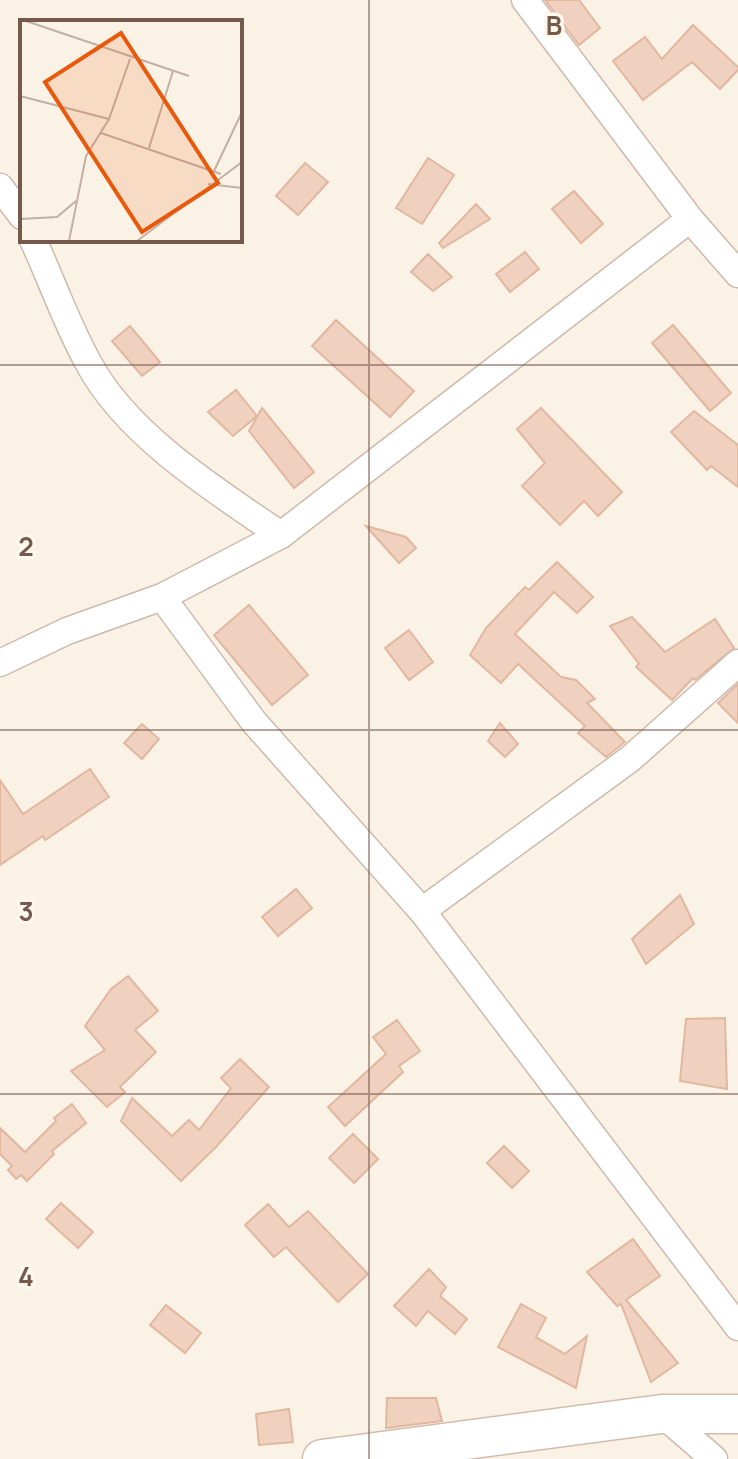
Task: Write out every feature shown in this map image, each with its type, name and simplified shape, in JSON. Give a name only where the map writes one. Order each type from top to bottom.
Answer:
[{"type":"street","points":[[525,0],[690,219],[738,274]]},
{"type":"street","points":[[0,187],[20,213]]},
{"type":"street","points":[[0,663],[67,631],[162,597],[281,535],[690,219]]},
{"type":"street","points":[[34,242],[89,365],[109,394],[152,440],[209,486],[281,535]]},
{"type":"street","points":[[162,597],[254,722],[422,911],[738,1327]]},
{"type":"street","points":[[422,911],[630,759],[738,663]]},
{"type":"street","points":[[662,1414],[714,1459]]},
{"type":"street","points":[[322,1459],[662,1414],[738,1414]]},
{"type":"building","points":[[545,0],[579,0],[600,28],[579,45]]},
{"type":"building","points":[[693,25],[738,70],[720,89],[692,62],[643,100],[613,61],[645,37],[662,59]]},
{"type":"building","points":[[428,158],[454,175],[422,224],[396,208]]},
{"type":"building","points":[[305,163],[328,182],[298,215],[276,196]]},
{"type":"building","points":[[574,191],[603,224],[581,243],[552,209]]},
{"type":"building","points":[[476,204],[490,219],[443,248],[439,243]]},
{"type":"building","points":[[525,252],[539,269],[510,292],[496,274]]},
{"type":"building","points":[[428,254],[452,277],[433,291],[411,272]]},
{"type":"building","points":[[336,320],[414,391],[390,417],[312,346]]},
{"type":"building","points":[[673,325],[731,393],[710,411],[652,343]]},
{"type":"building","points":[[130,326],[160,362],[142,376],[112,341]]},
{"type":"building","points":[[236,390],[257,416],[233,436],[208,412]]},
{"type":"building","points":[[262,408],[314,472],[294,488],[249,431]]},
{"type":"building","points":[[541,408],[622,492],[598,516],[584,501],[560,525],[522,486],[545,463],[517,429]]},
{"type":"building","points":[[694,411],[738,445],[738,487],[711,466],[707,470],[671,432]]},
{"type":"building","points":[[366,526],[406,537],[416,548],[399,563]]},
{"type":"building","points":[[557,562],[593,597],[577,613],[554,592],[515,634],[561,677],[576,680],[595,699],[587,703],[625,742],[606,757],[578,733],[585,726],[518,664],[501,683],[470,655],[486,628],[525,587],[529,590]]},
{"type":"building","points":[[249,605],[308,675],[272,705],[214,635]]},
{"type":"building","points":[[632,617],[665,652],[715,619],[734,648],[695,680],[693,678],[672,700],[636,667],[639,664],[610,626]]},
{"type":"building","points":[[409,630],[433,662],[409,680],[385,648]]},
{"type":"building","points":[[738,684],[738,723],[718,703]]},
{"type":"building","points":[[500,723],[518,744],[505,757],[488,741]]},
{"type":"building","points":[[142,724],[159,739],[142,759],[124,743]]},
{"type":"building","points":[[90,769],[109,797],[45,840],[43,836],[0,865],[0,780],[23,814]]},
{"type":"building","points":[[296,889],[312,908],[278,936],[262,917]]},
{"type":"building","points":[[680,895],[694,924],[646,964],[632,939]]},
{"type":"building","points":[[128,976],[158,1011],[135,1030],[156,1052],[120,1087],[125,1092],[107,1107],[71,1071],[105,1050],[85,1026],[111,989]]},
{"type":"building","points":[[725,1018],[727,1089],[680,1081],[686,1019]]},
{"type":"building","points":[[397,1020],[420,1051],[399,1066],[403,1072],[345,1126],[328,1107],[386,1054],[373,1037]]},
{"type":"building","points":[[240,1059],[269,1087],[181,1181],[121,1121],[132,1098],[172,1136],[189,1120],[199,1130],[231,1088],[221,1078]]},
{"type":"building","points":[[72,1104],[86,1123],[52,1151],[54,1154],[27,1181],[21,1175],[16,1179],[8,1170],[12,1166],[0,1154],[0,1128],[25,1152],[56,1121],[54,1118]]},
{"type":"building","points":[[353,1134],[378,1159],[354,1183],[329,1158]]},
{"type":"building","points":[[504,1146],[529,1171],[512,1188],[487,1163]]},
{"type":"building","points":[[61,1203],[93,1232],[78,1248],[46,1219]]},
{"type":"building","points":[[268,1204],[289,1227],[308,1211],[368,1274],[338,1302],[286,1247],[274,1257],[245,1225]]},
{"type":"building","points":[[633,1239],[660,1276],[626,1300],[678,1363],[651,1382],[621,1304],[617,1306],[587,1272]]},
{"type":"building","points":[[429,1269],[446,1287],[440,1296],[467,1319],[455,1334],[428,1311],[416,1326],[394,1306]]},
{"type":"building","points":[[521,1304],[546,1318],[536,1337],[565,1354],[587,1336],[576,1388],[498,1347]]},
{"type":"building","points":[[166,1305],[201,1333],[185,1353],[150,1325]]},
{"type":"building","points":[[387,1398],[436,1398],[442,1421],[386,1428]]},
{"type":"building","points":[[289,1409],[293,1442],[259,1445],[256,1414]]}]
